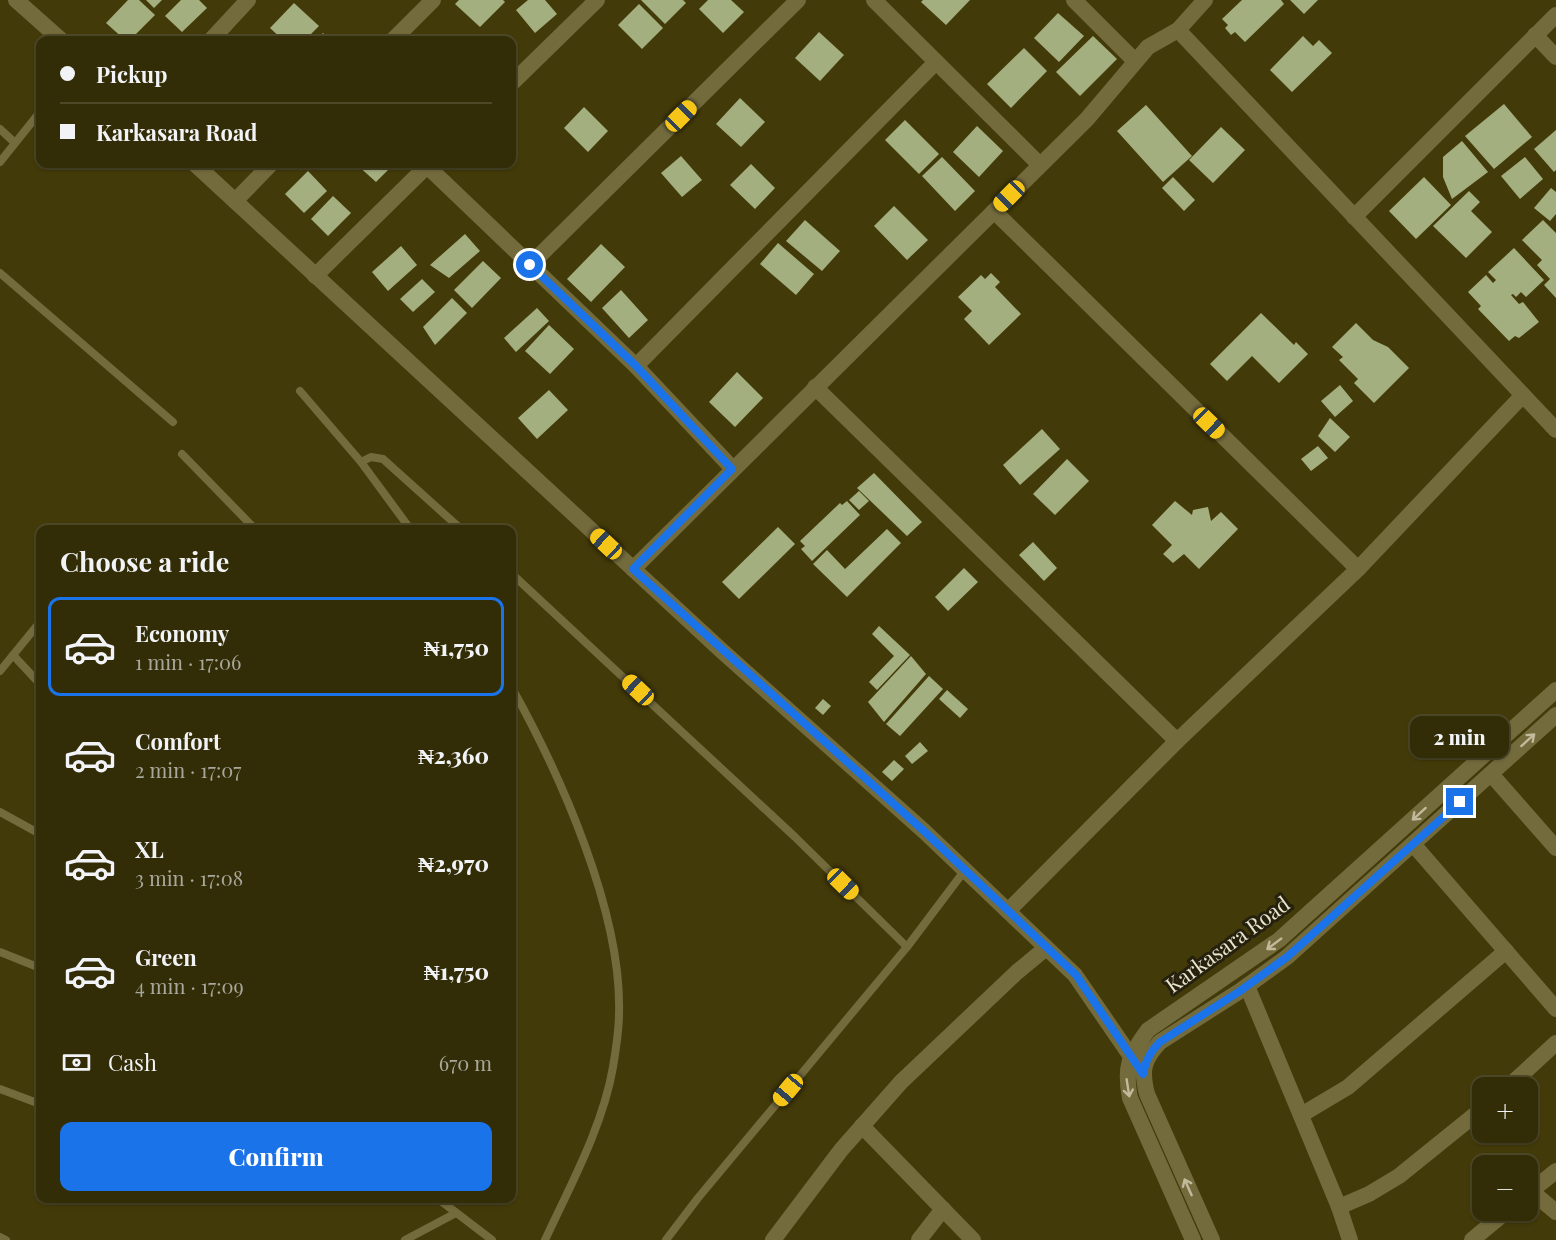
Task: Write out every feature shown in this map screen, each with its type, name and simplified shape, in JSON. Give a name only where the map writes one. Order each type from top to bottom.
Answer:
[{"type":"street","points":[[16,0],[56,36]]},
{"type":"street","points":[[215,36],[247,0]]},
{"type":"street","points":[[397,36],[432,0]]},
{"type":"street","points":[[530,265],[798,0]]},
{"type":"street","points":[[874,0],[1040,165]]},
{"type":"street","points":[[1074,0],[1135,61]]},
{"type":"street","points":[[633,569],[1087,119],[1148,47],[1178,30],[1205,0]]},
{"type":"street","points":[[516,80],[590,2]]},
{"type":"street","points":[[1354,216],[1556,15]]},
{"type":"street","points":[[1178,30],[1556,429]]},
{"type":"street","points":[[1535,35],[1556,57]]},
{"type":"street","points":[[636,366],[936,62]]},
{"type":"street","points":[[199,168],[633,569],[965,870],[1076,975],[1143,1074],[1147,1094],[1212,1240]]},
{"type":"street","points":[[235,201],[267,168]]},
{"type":"street","points":[[315,276],[425,168]]},
{"type":"street","points":[[431,168],[636,366],[732,469]]},
{"type":"street","points":[[994,211],[1358,569]]},
{"type":"street","points":[[815,387],[1177,741]]},
{"type":"street","points":[[1008,911],[1177,741],[1358,569],[1523,395]]},
{"type":"street","name":"Karkasara Road","points":[[1193,1240],[1130,1098],[1126,1078],[1135,1048],[1148,1030],[1279,940],[1556,690]]},
{"type":"street","name":"Karkasara Road","points":[[1143,1074],[1150,1052],[1160,1042],[1247,986],[1295,949],[1556,715]]},
{"type":"street","points":[[1491,774],[1556,848]]},
{"type":"street","points":[[1413,844],[1556,1009]]},
{"type":"street","points":[[773,1240],[862,1126],[901,1082],[1017,972],[1046,948]]},
{"type":"street","points":[[1301,1115],[1348,1087],[1506,951]]},
{"type":"street","points":[[1247,986],[1339,1207],[1350,1240]]},
{"type":"street","points":[[1519,1077],[1556,1043]]},
{"type":"street","points":[[1339,1207],[1369,1194],[1399,1176],[1472,1117]]},
{"type":"street","points":[[862,1126],[973,1240]]},
{"type":"street","points":[[1538,1185],[1556,1170]]},
{"type":"street","points":[[1538,1199],[1556,1212]]},
{"type":"street","points":[[919,1240],[943,1209]]},
{"type":"street","points":[[1473,1240],[1495,1221]]},
{"type":"lane","points":[[0,162],[36,117]]},
{"type":"lane","points":[[0,129],[15,143]]},
{"type":"lane","points":[[0,273],[173,422]]},
{"type":"lane","points":[[300,391],[361,462],[407,525]]},
{"type":"lane","points":[[182,454],[251,525]]},
{"type":"lane","points":[[361,462],[371,457],[383,459],[456,525]]},
{"type":"lane","points":[[516,578],[777,820],[907,947]]},
{"type":"lane","points":[[0,671],[36,627]]},
{"type":"lane","points":[[13,655],[36,680]]},
{"type":"lane","points":[[516,696],[568,803],[596,881],[608,924],[616,969],[619,1013],[612,1069],[593,1136],[545,1240]]},
{"type":"lane","points":[[0,812],[36,832]]},
{"type":"lane","points":[[666,1240],[705,1189],[907,947],[965,870]]},
{"type":"lane","points":[[0,952],[36,966]]},
{"type":"lane","points":[[0,1089],[36,1102]]},
{"type":"lane","points":[[443,1203],[492,1240]]},
{"type":"lane","points":[[405,1240],[456,1213]]},
{"type":"lane","points":[[0,1238],[6,1240]]},
{"type":"building","points":[[128,0],[139,0],[155,15],[134,36],[121,36],[106,23]]},
{"type":"building","points":[[146,0],[162,0],[154,8]]},
{"type":"building","points":[[181,0],[199,0],[207,8],[182,32],[165,16]]},
{"type":"building","points":[[459,0],[503,0],[505,2],[480,27],[455,4]]},
{"type":"building","points":[[528,0],[545,0],[557,14],[535,33],[516,10]]},
{"type":"building","points":[[641,0],[683,0],[686,3],[665,24]]},
{"type":"building","points":[[708,0],[731,0],[744,12],[723,33],[699,9]]},
{"type":"building","points":[[923,0],[970,0],[946,25],[921,2]]},
{"type":"building","points":[[1242,0],[1281,0],[1284,4],[1245,42],[1235,32],[1231,35],[1225,28],[1228,25],[1222,19]]},
{"type":"building","points":[[1290,0],[1318,0],[1304,14]]},
{"type":"building","points":[[294,3],[319,26],[309,36],[279,36],[270,28]]},
{"type":"building","points":[[639,4],[663,28],[642,49],[618,25]]},
{"type":"building","points":[[1058,13],[1084,36],[1059,62],[1034,38]]},
{"type":"building","points":[[819,32],[844,55],[820,81],[795,58]]},
{"type":"building","points":[[1093,36],[1117,59],[1080,96],[1056,72]]},
{"type":"building","points":[[1303,36],[1313,46],[1319,40],[1332,53],[1292,92],[1270,70]]},
{"type":"building","points":[[1024,48],[1047,71],[1011,108],[987,84]]},
{"type":"building","points":[[740,98],[765,122],[741,147],[716,124]]},
{"type":"building","points":[[1504,104],[1532,137],[1494,169],[1465,136]]},
{"type":"building","points":[[1146,105],[1192,156],[1163,182],[1117,131]]},
{"type":"building","points":[[584,107],[608,131],[588,152],[564,128]]},
{"type":"building","points":[[905,120],[939,154],[919,174],[885,140]]},
{"type":"building","points":[[977,126],[1003,151],[979,177],[953,152]]},
{"type":"building","points":[[1221,127],[1245,150],[1213,183],[1189,160]]},
{"type":"building","points":[[1556,130],[1556,170],[1554,172],[1534,149]]},
{"type":"building","points":[[1462,141],[1488,172],[1452,199],[1443,177],[1443,157]]},
{"type":"building","points":[[681,156],[702,180],[682,197],[661,173]]},
{"type":"building","points":[[942,157],[975,191],[955,211],[922,176]]},
{"type":"building","points":[[1525,157],[1543,179],[1520,199],[1501,176]]},
{"type":"building","points":[[751,164],[775,188],[755,209],[730,185]]},
{"type":"building","points":[[360,168],[390,168],[376,182]]},
{"type":"building","points":[[308,171],[327,191],[304,213],[285,194]]},
{"type":"building","points":[[1173,177],[1195,200],[1184,211],[1162,188]]},
{"type":"building","points":[[1424,177],[1451,205],[1416,239],[1389,211]]},
{"type":"building","points":[[1551,188],[1556,192],[1556,214],[1550,221],[1534,208]]},
{"type":"building","points":[[1469,191],[1480,202],[1471,211],[1492,232],[1466,258],[1433,226]]},
{"type":"building","points":[[333,196],[351,213],[328,236],[311,219]]},
{"type":"building","points":[[894,206],[928,240],[907,260],[874,226]]},
{"type":"building","points":[[805,220],[840,251],[822,271],[786,241]]},
{"type":"building","points":[[1543,220],[1556,233],[1556,298],[1544,285],[1550,279],[1537,265],[1542,260],[1522,240]]},
{"type":"building","points":[[465,234],[480,251],[449,278],[430,265]]},
{"type":"building","points":[[778,243],[814,274],[796,295],[760,264]]},
{"type":"building","points":[[601,244],[625,267],[591,302],[567,279]]},
{"type":"building","points":[[401,246],[417,265],[388,291],[372,272]]},
{"type":"building","points":[[1514,248],[1544,280],[1526,297],[1521,292],[1516,297],[1511,295],[1519,304],[1523,302],[1539,322],[1519,338],[1515,336],[1509,341],[1478,309],[1481,306],[1468,292],[1486,275],[1493,283],[1496,280],[1488,272]]},
{"type":"building","points":[[483,261],[501,278],[472,308],[454,290]]},
{"type":"building","points":[[991,273],[1000,282],[995,287],[1021,314],[989,345],[964,319],[972,311],[958,297],[981,275],[985,279]]},
{"type":"building","points":[[422,279],[435,292],[413,312],[400,299]]},
{"type":"building","points":[[621,290],[648,320],[629,338],[602,308]]},
{"type":"building","points":[[452,298],[467,313],[435,345],[423,327]]},
{"type":"building","points":[[537,308],[549,321],[516,352],[504,338]]},
{"type":"building","points":[[1261,313],[1294,345],[1296,342],[1308,354],[1279,383],[1252,356],[1227,381],[1210,364]]},
{"type":"building","points":[[1356,323],[1373,340],[1388,347],[1409,368],[1374,403],[1354,383],[1358,379],[1339,360],[1343,357],[1332,347]]},
{"type":"building","points":[[549,325],[574,349],[550,374],[525,351]]},
{"type":"building","points":[[737,372],[763,398],[735,427],[709,402]]},
{"type":"building","points":[[1340,385],[1353,401],[1335,417],[1321,401]]},
{"type":"building","points":[[549,390],[568,410],[537,439],[518,418]]},
{"type":"building","points":[[1330,418],[1350,437],[1335,452],[1318,436]]},
{"type":"building","points":[[1042,429],[1060,449],[1020,485],[1003,465]]},
{"type":"building","points":[[1318,446],[1328,458],[1311,471],[1301,459]]},
{"type":"building","points":[[1067,459],[1089,481],[1055,515],[1033,494]]},
{"type":"building","points":[[874,473],[922,522],[907,536],[857,488]]},
{"type":"building","points":[[859,491],[869,501],[859,510],[849,500]]},
{"type":"building","points":[[847,501],[860,515],[812,561],[801,549],[805,546],[800,541],[840,503],[842,505]]},
{"type":"building","points":[[1175,501],[1192,515],[1193,510],[1208,507],[1211,521],[1221,512],[1238,529],[1199,569],[1184,554],[1173,563],[1163,554],[1172,545],[1152,525]]},
{"type":"building","points":[[778,527],[795,544],[739,599],[722,582]]},
{"type":"building","points":[[887,529],[901,543],[847,597],[813,564],[827,550],[845,569]]},
{"type":"building","points":[[1033,542],[1057,568],[1044,581],[1019,555]]},
{"type":"building","points":[[964,568],[978,582],[948,611],[935,597]]},
{"type":"building","points":[[879,626],[910,655],[877,690],[869,682],[894,656],[872,634]]},
{"type":"building","points":[[911,656],[926,674],[884,722],[868,702]]},
{"type":"building","points":[[929,676],[943,689],[900,736],[886,724]]},
{"type":"building","points":[[947,690],[968,709],[960,718],[939,699]]},
{"type":"building","points":[[823,699],[831,706],[823,715],[815,708]]},
{"type":"building","points":[[920,742],[928,751],[912,764],[905,756]]},
{"type":"building","points":[[894,760],[904,769],[892,781],[882,772]]},
{"type":"route","points":[[530,265],[636,366],[732,469],[633,569],[925,832],[1076,975],[1143,1074],[1150,1052],[1160,1042],[1240,991],[1287,957],[1460,802]]}]
